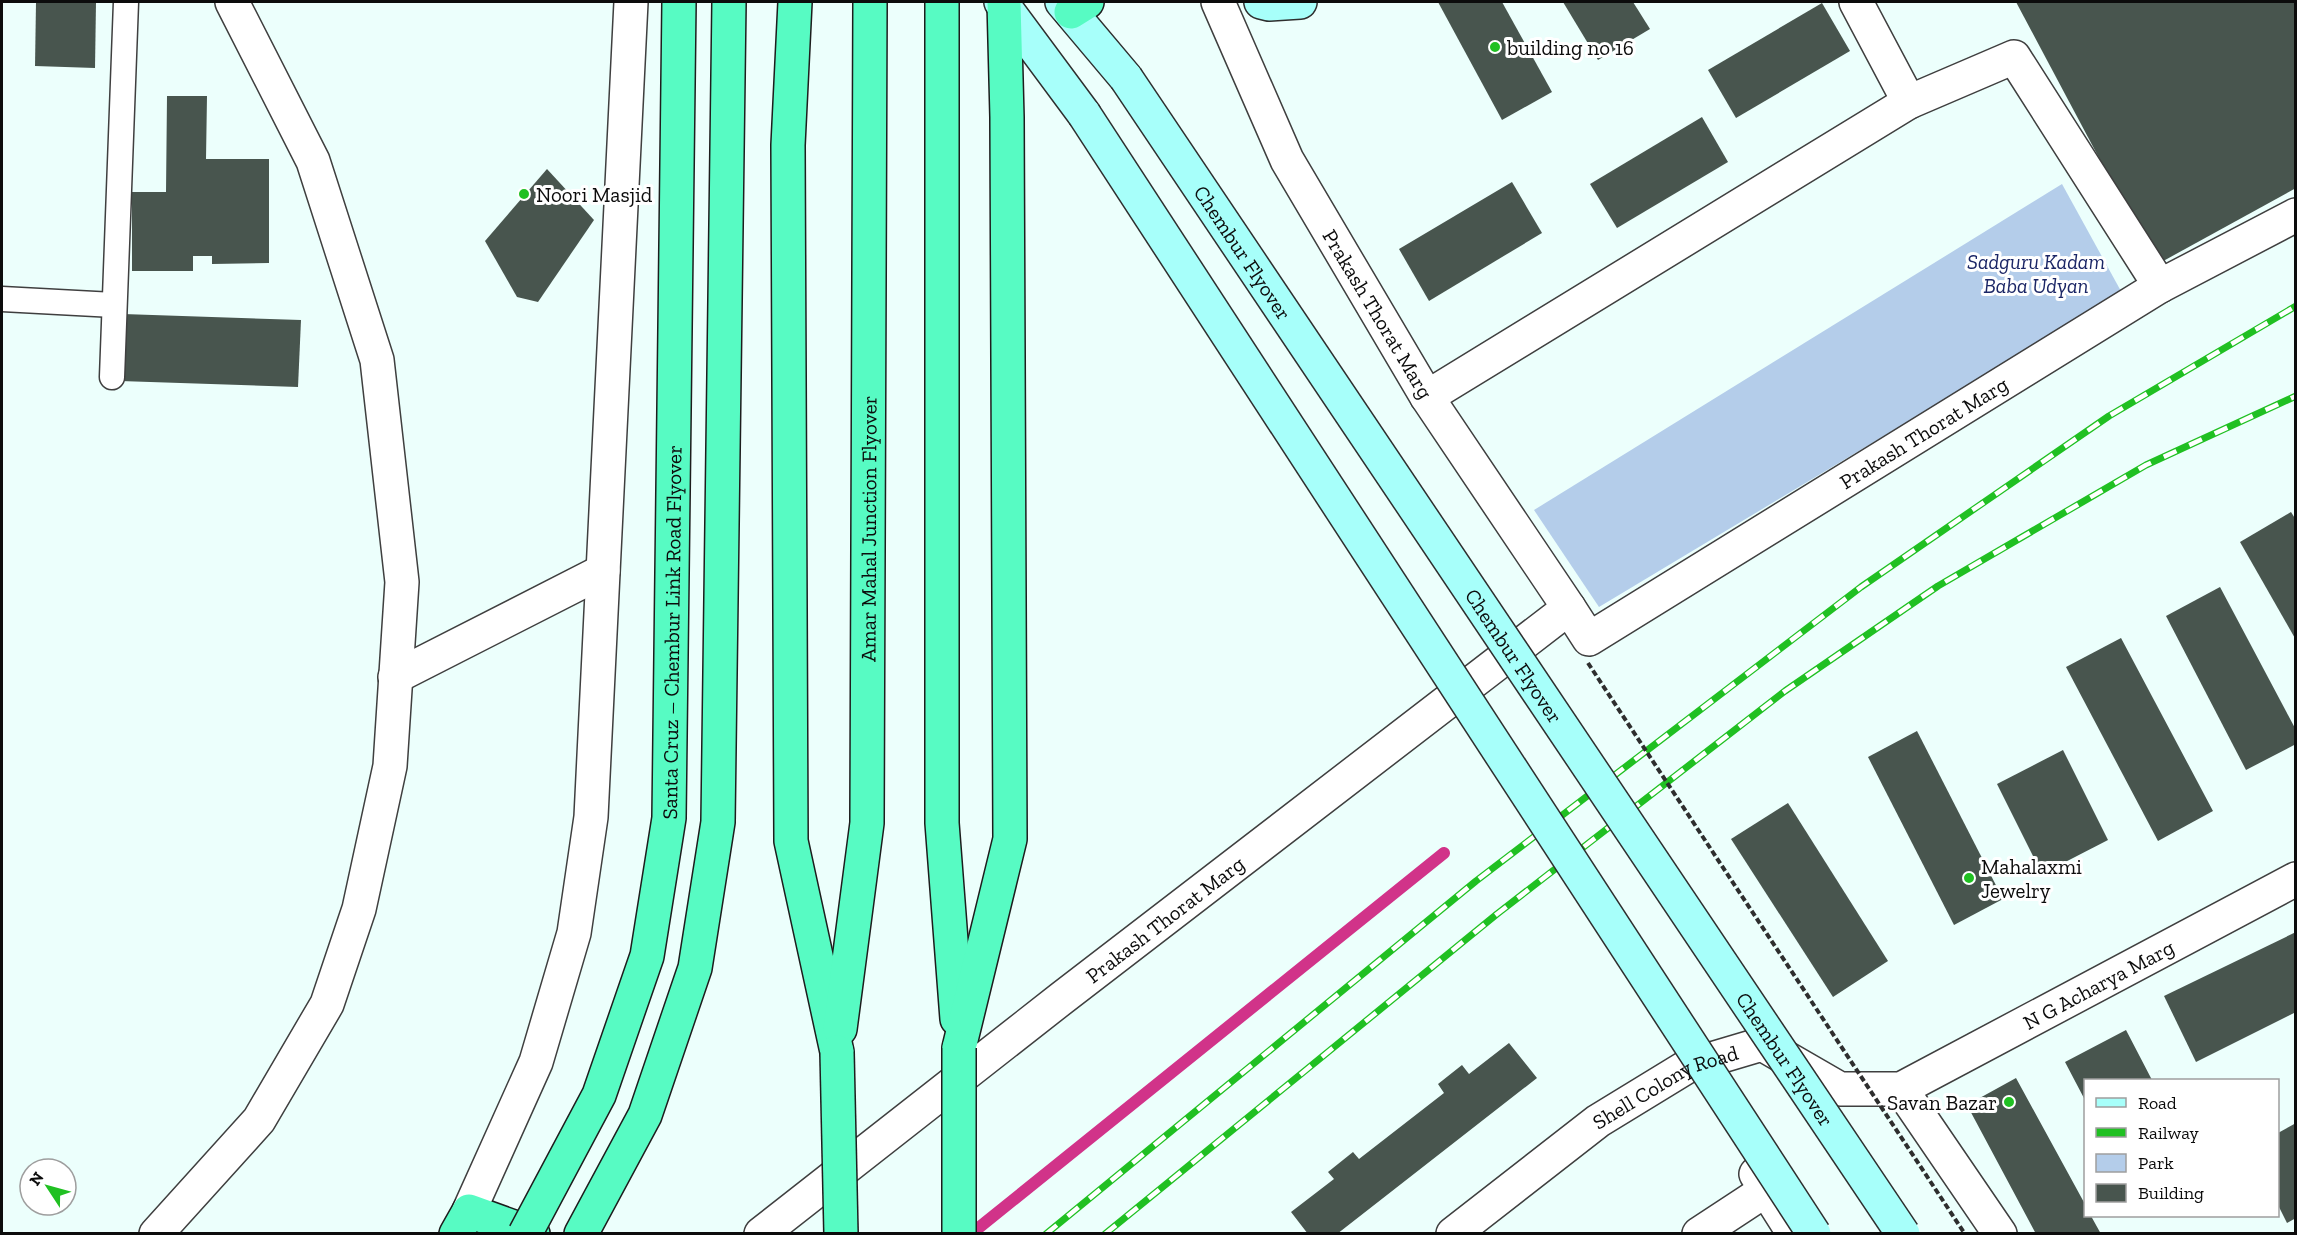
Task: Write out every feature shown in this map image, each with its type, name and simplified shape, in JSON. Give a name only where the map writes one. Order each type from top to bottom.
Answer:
[{"type":"highway","name":"Santa Cruz – Chembur Link Road Flyover","points":[[525,1233],[599,1095],[647,956],[669,818],[679,2]]},
{"type":"highway","points":[[580,1233],[645,1115],[695,968],[718,822],[729,2]]},
{"type":"highway","points":[[795,2],[788,145],[791,841],[837,1052],[841,1233]]},
{"type":"highway","name":"Amar Mahal Junction Flyover","points":[[837,1052],[867,823],[870,2]]},
{"type":"highway","points":[[942,2],[942,823],[959,1048],[959,1233]]},
{"type":"highway","points":[[959,1048],[1010,839],[1007,117],[1003,3]]},
{"type":"highway","points":[[462,1222],[533,1233]]},
{"type":"main road","points":[[1261,2],[1269,4],[1300,2]]},
{"type":"main road","points":[[1003,3],[1084,114],[1814,1233]]},
{"type":"main road","name":"Chembur Flyover","points":[[1073,5],[1126,78],[1903,1233]]},
{"type":"street","points":[[156,1233],[260,1120],[327,1004],[359,909],[387,777],[402,582],[377,360],[313,161],[232,2]]},
{"type":"street","points":[[462,1222],[536,1062],[574,933],[591,817],[631,2]]},
{"type":"street","name":"Prakash Thorat Marg","points":[[1218,2],[1287,160],[1427,397],[1589,639],[2160,286],[2295,215]]},
{"type":"street","points":[[1856,2],[1909,102]]},
{"type":"street","points":[[1427,397],[1909,102],[2014,57],[2160,286]]},
{"type":"street","points":[[395,677],[603,571]]},
{"type":"street","name":"Prakash Thorat Marg","points":[[762,1233],[1062,998],[1569,608]]},
{"type":"street","name":"N G Acharya Marg","points":[[1901,1089],[2295,879]]},
{"type":"street","name":"Shell Colony Road","points":[[1452,1233],[1598,1121],[1688,1066],[1762,1044],[1840,1089],[1901,1089]]},
{"type":"street","points":[[1688,1066],[1794,1233]]},
{"type":"street","points":[[1901,1089],[2000,1233]]},
{"type":"street","points":[[1699,1233],[1766,1190]]},
{"type":"lane","points":[[112,377],[126,2]]},
{"type":"lane","points":[[2,298],[114,305]]},
{"type":"path","points":[[1588,663],[1965,1233]]},
{"type":"green space","name":"Sadguru Kadam Baba Udyan","points":[[2062,184],[2122,293],[1599,607],[1534,510]]},
{"type":"building","points":[[36,2],[96,2],[95,68],[35,66]]},
{"type":"building","name":"building no 16","points":[[1438,2],[1502,2],[1552,92],[1502,120]]},
{"type":"building","points":[[1563,2],[1633,2],[1650,29],[1598,60]]},
{"type":"building","points":[[2016,2],[2296,2],[2296,188],[2156,265]]},
{"type":"building","points":[[1822,3],[1850,51],[1736,118],[1708,70]]},
{"type":"building","points":[[167,96],[207,96],[206,159],[269,159],[269,263],[212,264],[212,256],[193,256],[193,271],[132,271],[132,192],[166,192]]},
{"type":"building","points":[[1702,117],[1728,162],[1617,228],[1590,184]]},
{"type":"building","points":[[547,169],[594,220],[538,302],[517,297],[485,241]]},
{"type":"building","points":[[1512,182],[1542,233],[1429,301],[1399,249]]},
{"type":"building","points":[[123,314],[301,320],[298,387],[120,381]]},
{"type":"building","points":[[2291,512],[2296,520],[2296,640],[2240,542]]},
{"type":"building","points":[[2220,587],[2296,730],[2296,744],[2246,770],[2166,616]]},
{"type":"building","points":[[2121,638],[2213,811],[2158,841],[2066,667]]},
{"type":"building","points":[[1917,731],[2003,899],[1954,925],[1868,757]]},
{"type":"building","points":[[2063,750],[2108,840],[2042,874],[1997,784]]},
{"type":"building","points":[[1788,803],[1888,961],[1833,997],[1731,839]]},
{"type":"building","points":[[2296,932],[2296,1012],[2196,1062],[2164,996]]},
{"type":"building","points":[[2126,1030],[2151,1079],[2084,1079],[2084,1098],[2065,1062]]},
{"type":"building","points":[[1509,1043],[1537,1078],[1337,1234],[1308,1234],[1291,1212],[1334,1179],[1328,1172],[1353,1152],[1359,1159],[1444,1093],[1438,1084],[1462,1065],[1469,1074]]},
{"type":"building","points":[[2016,1078],[2084,1202],[2084,1217],[2092,1217],[2101,1234],[2036,1234],[1967,1105]]},
{"type":"building","points":[[2296,1123],[2296,1218],[2287,1223],[2279,1207],[2279,1132]]},
{"type":"waterway","points":[[971,1234],[1444,853]]},
{"type":"railway","points":[[1046,1234],[1476,881],[1861,587],[2109,416],[2296,306]]},
{"type":"railway","points":[[1105,1234],[1497,914],[1785,691],[1938,586],[2146,465],[2296,396]]},
{"type":"place","name":"building no 16","points":[[1495,47]]},
{"type":"place","name":"Noori Masjid","points":[[524,194]]},
{"type":"place","name":"Mahalaxmi Jewelry","points":[[1969,878]]},
{"type":"place","name":"Savan Bazar","points":[[2009,1102]]}]
